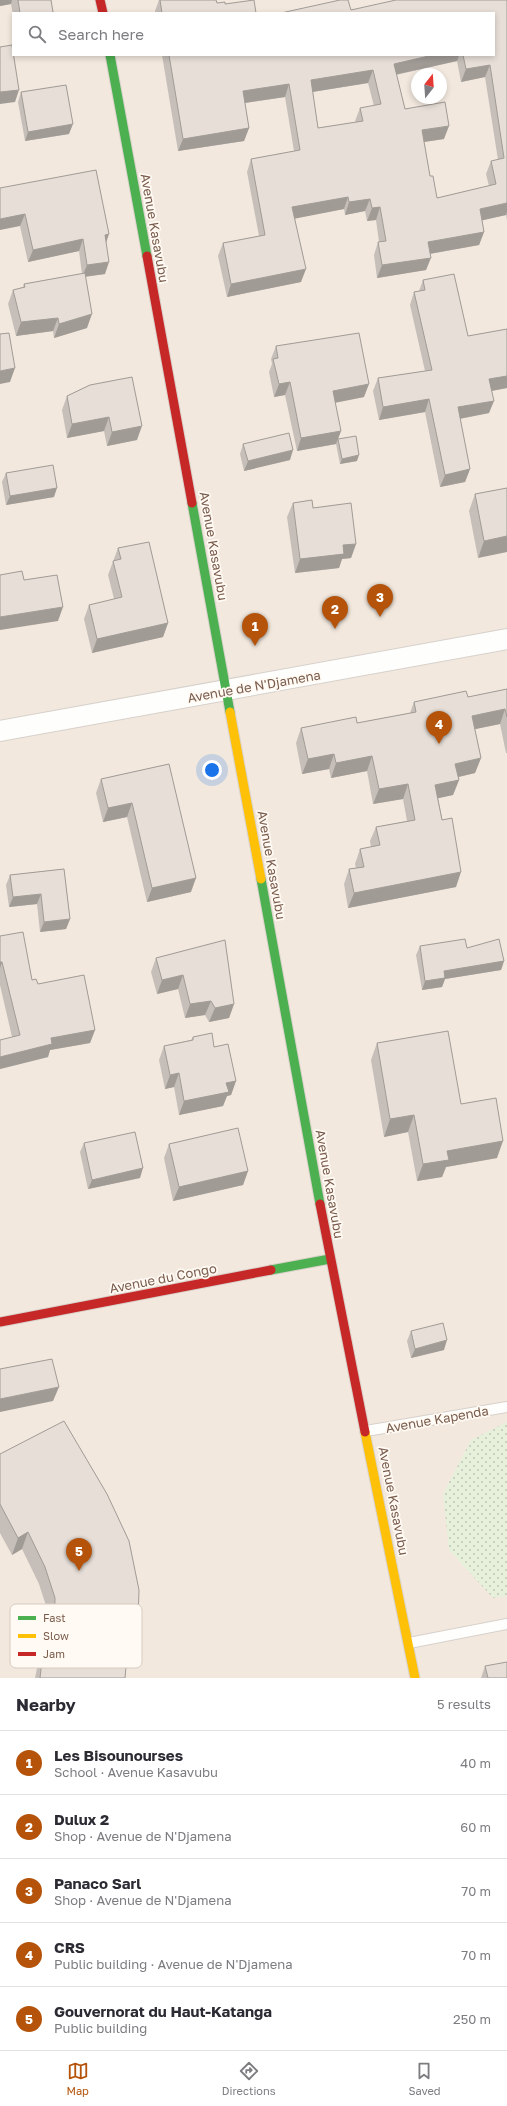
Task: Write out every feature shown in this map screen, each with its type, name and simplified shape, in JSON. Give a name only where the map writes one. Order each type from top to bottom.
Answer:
[{"type":"main road","points":[[100,0],[103,12]]},
{"type":"main road","name":"Avenue Kasavubu","points":[[110,56],[330,1259],[416,1678]]},
{"type":"main road","name":"Avenue du Congo","points":[[0,1322],[330,1259]]},
{"type":"street","name":"Avenue de N'Djamena","points":[[0,731],[507,639]]},
{"type":"lane","name":"Avenue Kapenda","points":[[366,1430],[507,1407]]},
{"type":"lane","points":[[409,1643],[507,1624]]},
{"type":"shaded area","points":[[0,0],[507,0],[507,1678],[0,1678]]},
{"type":"green space","points":[[507,1422],[507,1596],[493,1598],[449,1550],[443,1494],[471,1440]]},
{"type":"building","points":[[18,0],[51,0],[53,12],[20,12]]},
{"type":"building","points":[[160,0],[216,0],[217,3],[225,2],[225,4],[254,0],[256,12],[162,12]]},
{"type":"building","points":[[340,0],[348,0],[351,10],[396,0],[507,0],[507,203],[480,209],[484,232],[428,242],[431,258],[382,265],[378,242],[386,241],[380,207],[372,208],[370,199],[349,202],[348,197],[292,207],[306,269],[231,284],[223,243],[265,235],[251,159],[300,150],[289,84],[243,91],[249,128],[183,139],[169,56],[429,56],[394,64],[405,109],[434,104],[445,104],[449,126],[422,130],[430,176],[433,176],[437,198],[496,184],[491,161],[504,158],[490,65],[466,69],[463,56],[495,56],[495,12],[286,12]],"holes":[[[373,70],[381,104],[360,108],[363,121],[318,128],[311,80]]]},
{"type":"building","points":[[12,45],[12,56],[14,56],[19,90],[0,92],[0,47]]},
{"type":"building","points":[[66,85],[73,124],[28,132],[21,92]]},
{"type":"building","points":[[96,170],[109,234],[105,235],[109,262],[87,265],[83,239],[33,250],[25,214],[0,219],[0,188]]},
{"type":"building","points":[[85,273],[92,314],[59,324],[58,318],[21,322],[13,290],[25,287],[24,284]]},
{"type":"building","points":[[454,274],[468,336],[507,329],[507,376],[489,379],[494,401],[458,407],[470,469],[445,475],[429,399],[383,407],[378,378],[432,370],[414,292],[425,290],[423,280]]},
{"type":"building","points":[[9,333],[15,368],[0,371],[0,334]]},
{"type":"building","points":[[359,333],[369,384],[333,391],[341,431],[301,438],[290,382],[279,384],[273,359],[278,358],[276,346]]},
{"type":"building","points":[[132,377],[142,426],[112,432],[109,417],[72,424],[67,396],[90,385]]},
{"type":"building","points":[[289,433],[293,450],[248,461],[243,444]]},
{"type":"building","points":[[356,436],[359,455],[342,459],[338,439]]},
{"type":"building","points":[[53,465],[57,488],[10,496],[6,473]]},
{"type":"building","points":[[507,488],[507,536],[484,541],[475,494]]},
{"type":"building","points":[[312,500],[313,508],[351,503],[356,544],[343,545],[344,554],[300,559],[293,503]]},
{"type":"building","points":[[149,542],[168,623],[97,639],[89,605],[122,597],[113,561],[121,559],[118,548]]},
{"type":"building","points":[[22,571],[24,580],[57,575],[63,607],[0,617],[0,575]]},
{"type":"building","points":[[507,689],[507,717],[505,709],[472,716],[481,758],[455,764],[459,780],[435,785],[442,820],[452,818],[461,872],[354,893],[349,869],[364,867],[360,849],[380,845],[376,827],[415,820],[408,784],[379,789],[372,756],[336,763],[334,754],[308,759],[301,728],[356,717],[357,723],[416,712],[414,702],[466,691],[468,697]]},
{"type":"building","points":[[169,764],[196,878],[152,888],[132,803],[108,808],[101,779]]},
{"type":"building","points":[[64,869],[70,919],[44,922],[41,894],[13,897],[10,875]]},
{"type":"building","points":[[23,932],[32,980],[36,979],[38,984],[84,975],[95,1030],[51,1038],[52,1044],[0,1057],[0,1040],[20,1035],[2,962],[0,962],[0,936]]},
{"type":"building","points":[[465,939],[467,948],[499,939],[504,961],[444,971],[445,978],[425,981],[420,946]]},
{"type":"building","points":[[225,940],[234,1004],[215,1008],[211,1001],[190,1004],[183,975],[162,980],[156,958]]},
{"type":"building","points":[[448,1031],[461,1104],[496,1098],[503,1141],[447,1151],[449,1160],[423,1164],[414,1115],[390,1119],[377,1043]]},
{"type":"building","points":[[212,1033],[214,1047],[228,1044],[236,1081],[226,1083],[229,1092],[184,1101],[179,1073],[170,1075],[164,1046],[193,1040],[193,1037]]},
{"type":"building","points":[[238,1128],[248,1171],[179,1187],[169,1144]]},
{"type":"building","points":[[135,1132],[143,1168],[92,1180],[84,1143]]},
{"type":"building","points":[[443,1323],[447,1340],[415,1349],[411,1331]]},
{"type":"building","points":[[52,1359],[59,1387],[0,1399],[0,1369]]},
{"type":"building","points":[[64,1421],[107,1494],[129,1541],[139,1590],[139,1604],[55,1604],[55,1598],[45,1567],[28,1532],[18,1538],[0,1504],[0,1454]]},
{"type":"building","points":[[507,1662],[507,1678],[488,1678],[485,1666]]},
{"type":"building","points":[[41,1668],[126,1668],[125,1678],[40,1678]]},
{"type":"traffic: fast","points":[[110,56],[147,256]]},
{"type":"traffic: fast","points":[[192,503],[230,712]]},
{"type":"traffic: fast","points":[[261,879],[320,1204]]},
{"type":"traffic: fast","points":[[271,1270],[330,1259]]},
{"type":"traffic: slow","points":[[230,712],[261,879]]},
{"type":"traffic: slow","points":[[365,1432],[415,1678]]},
{"type":"traffic: jam","points":[[100,0],[103,12]]},
{"type":"traffic: jam","points":[[147,256],[192,503]]},
{"type":"traffic: jam","points":[[320,1204],[365,1432]]},
{"type":"traffic: jam","points":[[0,1322],[271,1270]]},
{"type":"place","name":"Panaco Sarl","points":[[380,617]]},
{"type":"place","name":"Dulux 2","points":[[335,629]]},
{"type":"place","name":"Les Bisounourses","points":[[255,646]]},
{"type":"place","name":"CRS","points":[[439,744]]},
{"type":"place","name":"Gouvernorat du Haut-Katanga","points":[[79,1571]]}]
